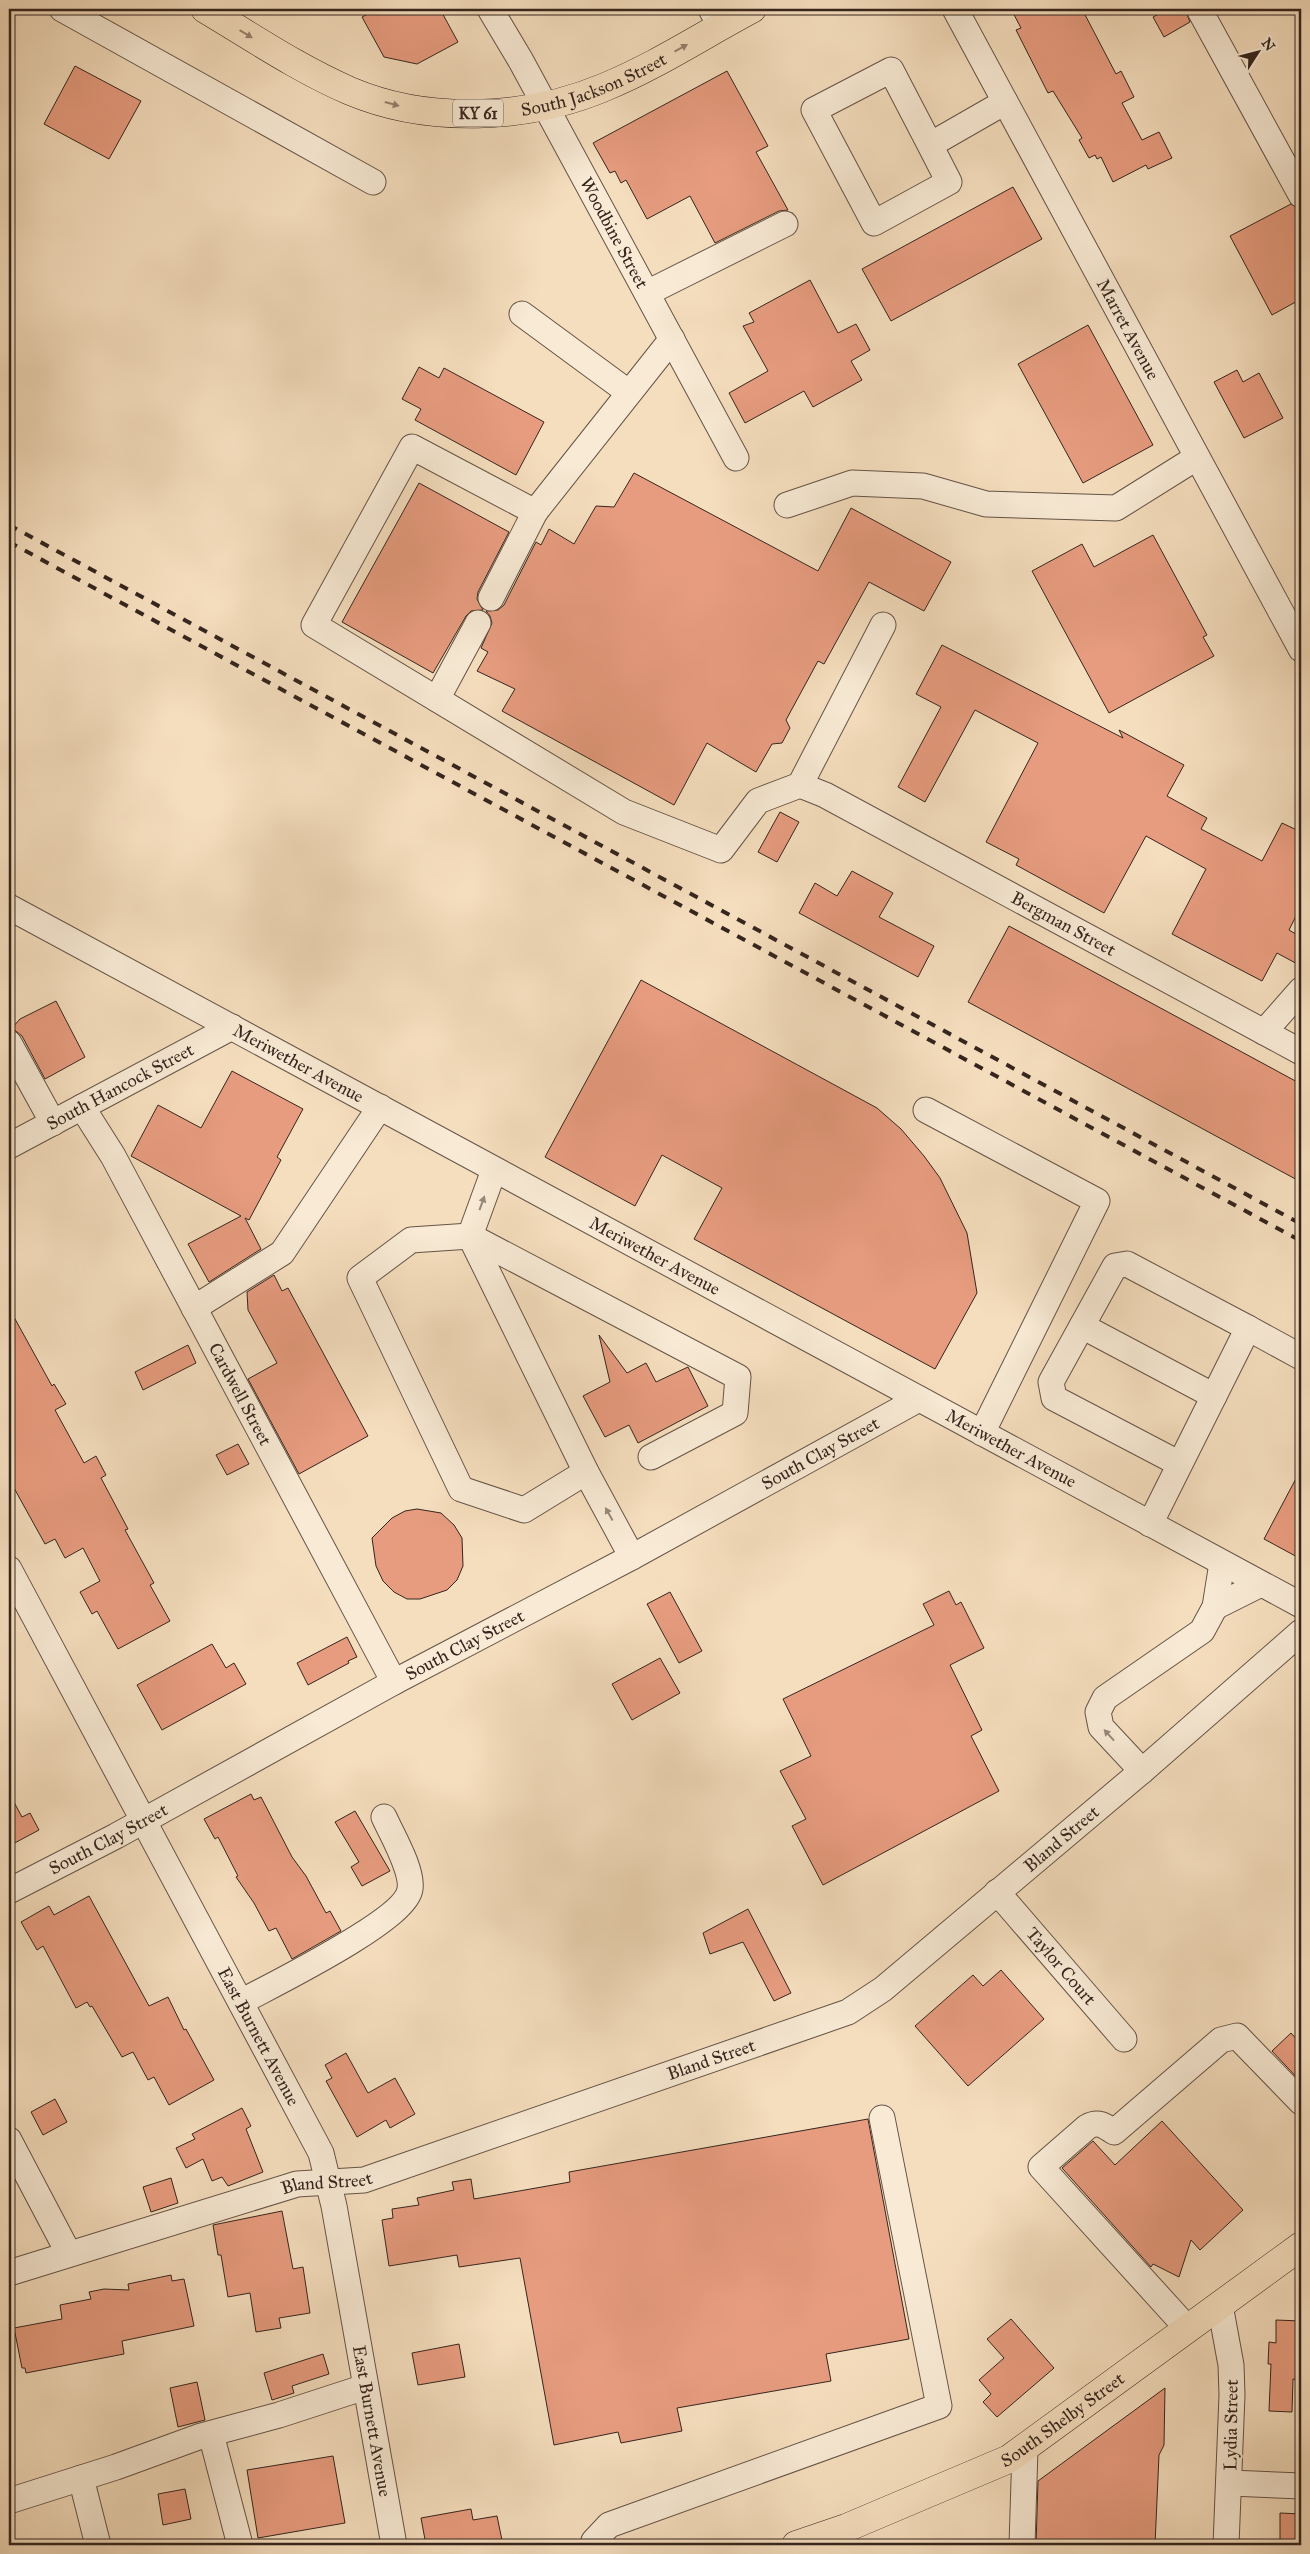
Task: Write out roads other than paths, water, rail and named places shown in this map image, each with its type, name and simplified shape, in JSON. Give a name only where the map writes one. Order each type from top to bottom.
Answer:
[{"type":"main road","name":"South Jackson Street","points":[[205,9],[316,74],[351,91],[394,105],[437,112],[483,113],[546,107],[604,88],[716,17],[752,9]]},
{"type":"main road","name":"South Shelby Street","points":[[811,2543],[1009,2459],[1301,2246]]},
{"type":"street","points":[[62,9],[373,182]]},
{"type":"street","name":"Woodbine Street","points":[[490,9],[546,107],[736,458]]},
{"type":"street","name":"Marret Avenue","points":[[955,9],[1196,458],[1301,649]]},
{"type":"street","points":[[1200,9],[1301,195]]},
{"type":"street","points":[[891,70],[930,145],[949,182],[874,223],[814,110],[891,70]]},
{"type":"street","points":[[930,145],[1005,102]]},
{"type":"street","points":[[647,293],[785,224]]},
{"type":"street","points":[[522,314],[628,392]]},
{"type":"street","points":[[491,598],[535,512],[628,392],[672,339]]},
{"type":"street","points":[[535,512],[412,447],[314,624],[624,812],[721,850],[758,801],[800,785],[883,625]]},
{"type":"street","points":[[787,505],[852,483],[923,486],[986,504],[1116,508],[1196,458]]},
{"type":"street","points":[[437,699],[478,623]]},
{"type":"street","name":"Bergman Street","points":[[800,785],[825,795],[1301,1052]]},
{"type":"street","name":"Meriwether Avenue","points":[[9,907],[1301,1605]]},
{"type":"street","points":[[1264,1032],[1301,990]]},
{"type":"street","name":"South Hancock Street","points":[[9,1146],[232,1027]]},
{"type":"street","points":[[9,1043],[53,1123]]},
{"type":"street","name":"Cardwell Street","points":[[82,1107],[113,1156],[394,1682]]},
{"type":"street","points":[[194,1308],[282,1253],[380,1107]]},
{"type":"street","points":[[926,1110],[1097,1201],[982,1433]]},
{"type":"street","points":[[494,1170],[470,1236],[586,1472],[632,1557]]},
{"type":"street","points":[[586,1472],[524,1510],[461,1489],[360,1278],[411,1240],[470,1236],[738,1377],[735,1413],[651,1457]]},
{"type":"street","points":[[1180,1464],[1054,1398],[1051,1382],[1115,1266],[1127,1264],[1301,1357]]},
{"type":"street","points":[[1082,1326],[1214,1396]]},
{"type":"street","points":[[1150,1524],[1248,1328]]},
{"type":"street","name":"South Clay Street","points":[[9,1891],[144,1821],[211,1781],[632,1557],[919,1399]]},
{"type":"street","points":[[1142,1771],[1102,1727],[1098,1712],[1105,1698],[1202,1630],[1215,1607],[1222,1563]]},
{"type":"street","name":"East Burnett Avenue","points":[[9,1569],[321,2153],[329,2182],[394,2545]]},
{"type":"street","points":[[1215,1607],[1261,1584]]},
{"type":"street","name":"Bland Street","points":[[9,2273],[297,2184],[364,2180],[848,2012],[883,1989],[1142,1771],[1301,1632]]},
{"type":"street","points":[[241,2002],[379,1925],[400,1907],[410,1891],[410,1878],[384,1817]]},
{"type":"street","name":"Taylor Court","points":[[997,1892],[1124,2039]]},
{"type":"street","points":[[1188,2329],[1041,2168],[1095,2123],[1104,2125],[1114,2132],[1220,2040],[1237,2036],[1301,2102]]},
{"type":"street","points":[[595,2545],[594,2541],[609,2525],[939,2406],[882,2118]]},
{"type":"street","points":[[9,2140],[69,2254]]},
{"type":"street","name":"Lydia Street","points":[[1220,2305],[1231,2366],[1230,2483],[1226,2545]]},
{"type":"street","points":[[9,2501],[211,2434],[279,2415],[365,2387]]},
{"type":"street","points":[[211,2434],[240,2545]]},
{"type":"street","points":[[1022,2545],[1025,2449]]},
{"type":"street","points":[[81,2478],[98,2545]]},
{"type":"street","points":[[1230,2483],[1301,2486]]},
{"type":"railway","points":[[9,525],[1301,1224]]},
{"type":"railway","points":[[9,542],[1301,1241]]}]
